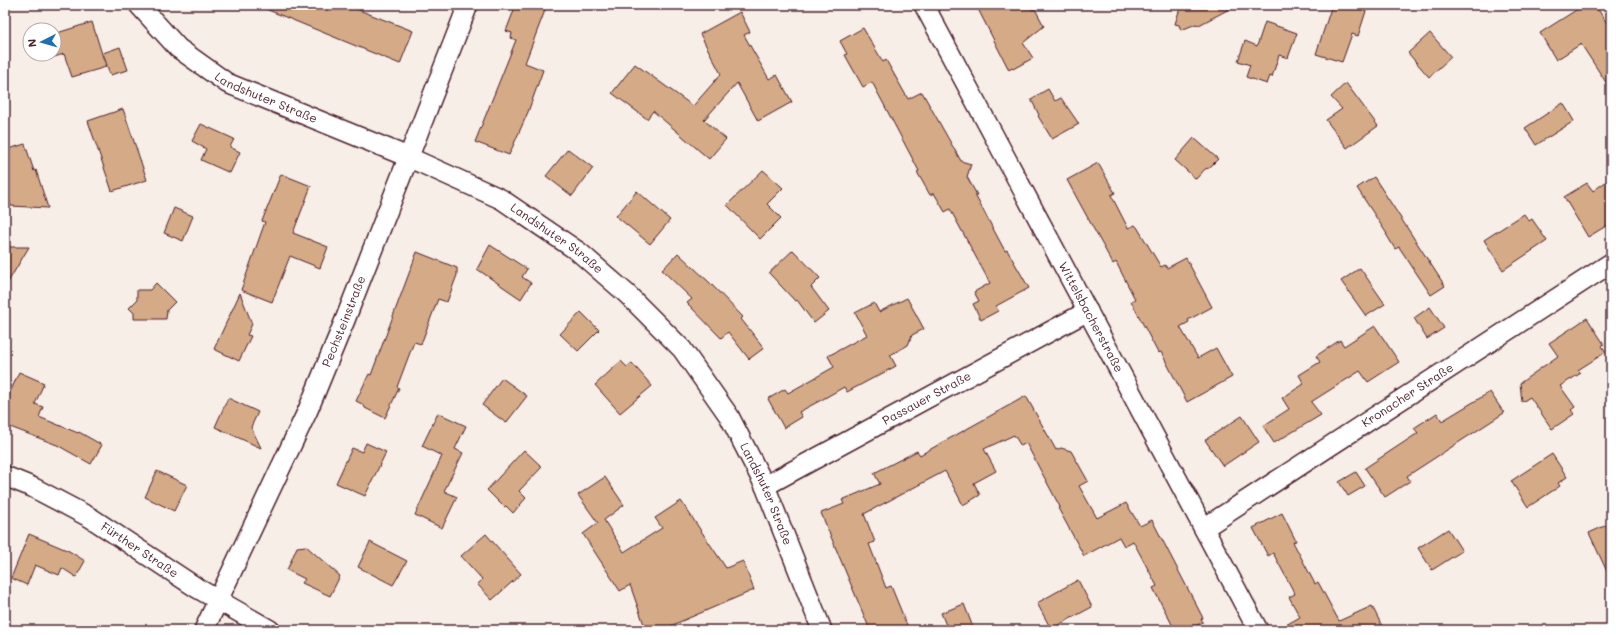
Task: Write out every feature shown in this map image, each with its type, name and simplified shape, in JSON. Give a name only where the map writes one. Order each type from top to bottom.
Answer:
[{"type":"street","name":"Landshuter Straße","points":[[139,5],[178,48],[227,83],[408,157],[501,199],[579,252],[627,294],[682,349],[729,416],[765,486],[822,630]]},
{"type":"street","name":"Pechsteinstraße","points":[[204,630],[308,410],[345,320],[468,5]]},
{"type":"street","name":"Wittelsbacherstraße","points":[[924,5],[1258,630]]},
{"type":"street","name":"Kronacher Straße","points":[[1204,528],[1611,263]]},
{"type":"street","name":"Passauer Straße","points":[[765,486],[1088,310]]},
{"type":"street","name":"Fürther Straße","points":[[5,476],[32,487],[91,518],[197,588],[270,630]]},
{"type":"building","points":[[256,5],[346,5],[413,31],[400,64]]},
{"type":"building","points":[[516,5],[547,5],[525,63],[543,70],[528,112],[509,155],[475,142],[516,40],[511,38],[512,33],[506,31]]},
{"type":"building","points":[[976,5],[1029,5],[1032,10],[1035,9],[1044,26],[1023,43],[1033,58],[1009,70]]},
{"type":"building","points":[[1181,5],[1237,5],[1199,25],[1196,24],[1181,30],[1179,25],[1175,24]]},
{"type":"building","points":[[1332,5],[1368,5],[1358,36],[1352,34],[1342,62],[1316,54]]},
{"type":"building","points":[[1584,5],[1595,5],[1611,29],[1611,90],[1581,44],[1556,60],[1540,33]]},
{"type":"building","points":[[740,12],[750,32],[744,35],[769,79],[777,75],[792,102],[758,121],[737,83],[704,120],[726,139],[709,159],[653,111],[647,119],[612,93],[635,64],[693,106],[721,74],[700,34]]},
{"type":"building","points":[[92,22],[106,67],[72,77],[64,54],[62,55],[62,31]]},
{"type":"building","points":[[1265,22],[1297,33],[1288,58],[1279,55],[1272,77],[1270,76],[1267,84],[1246,77],[1250,65],[1238,61],[1245,41],[1257,46]]},
{"type":"building","points":[[863,28],[883,62],[886,60],[908,99],[922,92],[961,161],[971,164],[967,177],[977,195],[975,195],[1005,251],[1007,250],[1029,288],[996,306],[998,311],[981,320],[973,304],[979,301],[974,292],[990,283],[950,209],[945,212],[934,193],[930,195],[872,82],[863,87],[845,55],[847,54],[840,41]]},
{"type":"building","points":[[1430,33],[1451,57],[1429,77],[1408,53]]},
{"type":"building","points":[[120,47],[128,70],[110,75],[103,53]]},
{"type":"building","points":[[1346,83],[1378,126],[1347,148],[1326,120],[1342,109],[1331,97]]},
{"type":"building","points":[[1048,89],[1055,101],[1061,98],[1079,124],[1052,139],[1038,116],[1039,115],[1031,99]]},
{"type":"building","points":[[1563,103],[1574,121],[1536,145],[1525,128]]},
{"type":"building","points":[[123,109],[147,180],[112,191],[88,121]]},
{"type":"building","points":[[201,124],[234,139],[230,147],[240,152],[230,173],[201,160],[206,149],[192,141]]},
{"type":"building","points":[[1194,138],[1218,159],[1209,168],[1205,169],[1196,179],[1175,160]]},
{"type":"building","points":[[25,144],[34,171],[36,170],[48,208],[11,206],[5,187],[5,150]]},
{"type":"building","points":[[568,149],[593,168],[572,196],[546,176]]},
{"type":"building","points":[[1098,163],[1115,193],[1111,195],[1128,228],[1135,225],[1137,227],[1161,267],[1165,265],[1167,268],[1186,258],[1212,307],[1188,320],[1189,322],[1180,327],[1198,358],[1216,348],[1232,377],[1187,402],[1161,352],[1158,353],[1131,301],[1135,299],[1116,262],[1113,264],[1067,180]]},
{"type":"building","points":[[763,170],[783,188],[767,204],[781,218],[760,239],[727,205]]},
{"type":"building","points":[[281,174],[311,186],[293,233],[328,247],[320,268],[290,256],[272,302],[241,290],[265,222],[262,221]]},
{"type":"building","points":[[1374,177],[1445,286],[1431,295],[1399,247],[1395,249],[1357,188]]},
{"type":"building","points":[[1611,178],[1611,223],[1588,237],[1564,197],[1587,183],[1593,191]]},
{"type":"building","points":[[637,191],[670,220],[650,244],[616,216]]},
{"type":"building","points":[[174,208],[193,216],[183,241],[164,233]]},
{"type":"building","points":[[1524,214],[1529,221],[1532,219],[1547,241],[1503,270],[1484,240]]},
{"type":"building","points":[[490,245],[527,269],[522,277],[531,283],[521,299],[477,269]]},
{"type":"building","points":[[5,247],[29,247],[5,287]]},
{"type":"building","points":[[793,250],[820,278],[811,287],[829,311],[814,323],[797,300],[795,301],[769,273]]},
{"type":"building","points":[[417,252],[457,268],[457,275],[447,302],[438,299],[421,344],[414,342],[397,387],[399,388],[385,418],[365,408],[364,405],[356,401],[369,374],[371,375]]},
{"type":"building","points":[[678,253],[743,317],[741,319],[764,348],[749,359],[728,332],[721,338],[687,303],[692,299],[662,270]]},
{"type":"building","points":[[1360,268],[1385,304],[1366,316],[1341,281]]},
{"type":"building","points":[[156,283],[175,302],[167,310],[166,319],[134,319],[134,313],[129,308],[137,300],[137,290],[150,290]]},
{"type":"building","points":[[240,293],[252,324],[247,335],[251,336],[239,361],[214,349]]},
{"type":"building","points":[[907,298],[924,329],[912,335],[908,345],[890,355],[896,366],[847,392],[844,387],[799,412],[802,417],[784,428],[768,399],[785,389],[788,393],[834,367],[828,356],[867,335],[855,313],[874,303],[879,312]]},
{"type":"building","points":[[1430,307],[1444,328],[1427,339],[1414,318]]},
{"type":"building","points":[[581,312],[599,330],[578,351],[560,334]]},
{"type":"building","points":[[1587,318],[1604,344],[1602,346],[1606,352],[1578,370],[1581,373],[1560,386],[1575,407],[1571,410],[1574,414],[1552,429],[1530,397],[1522,402],[1520,383],[1558,356],[1549,343]]},
{"type":"building","points":[[1375,326],[1399,362],[1368,382],[1360,371],[1311,402],[1321,415],[1274,443],[1263,426],[1289,409],[1282,398],[1304,384],[1299,375],[1320,362],[1316,356],[1340,340],[1344,346]]},
{"type":"building","points":[[621,361],[627,367],[632,363],[652,386],[620,413],[595,385]]},
{"type":"building","points":[[19,372],[44,383],[35,404],[43,407],[39,417],[78,433],[79,432],[102,445],[91,464],[57,445],[5,425],[5,404]]},
{"type":"building","points":[[502,378],[527,396],[506,423],[482,405]]},
{"type":"building","points":[[1490,392],[1504,413],[1407,476],[1410,481],[1385,497],[1365,468],[1418,433],[1414,428],[1437,413],[1442,421]]},
{"type":"building","points":[[1026,396],[1056,450],[1061,448],[1071,451],[1088,481],[1079,486],[1097,518],[1126,503],[1140,526],[1152,520],[1203,618],[1201,619],[1203,622],[1188,630],[1175,630],[1153,588],[1157,586],[1133,541],[1124,546],[1119,537],[1084,556],[1058,508],[1060,507],[1026,443],[1021,446],[1014,435],[984,449],[996,471],[974,483],[980,495],[963,505],[945,471],[864,514],[875,542],[869,544],[886,588],[891,586],[909,630],[870,630],[821,513],[844,504],[842,500],[880,484],[874,473],[917,451],[920,455]]},
{"type":"building","points":[[228,398],[258,412],[251,427],[261,448],[215,427]]},
{"type":"building","points":[[438,413],[466,426],[455,449],[463,453],[444,491],[457,497],[442,528],[415,515],[442,456],[422,446]]},
{"type":"building","points":[[1242,416],[1259,442],[1223,466],[1205,440]]},
{"type":"building","points":[[366,443],[386,452],[365,496],[336,483],[352,448],[362,452]]},
{"type":"building","points":[[524,450],[542,467],[519,491],[526,498],[513,513],[506,506],[504,507],[487,490]]},
{"type":"building","points":[[1552,454],[1567,477],[1558,483],[1560,486],[1528,507],[1511,481]]},
{"type":"building","points":[[157,471],[187,485],[174,511],[145,497]]},
{"type":"building","points":[[1356,472],[1365,486],[1348,496],[1339,482]]},
{"type":"building","points":[[605,477],[624,505],[604,520],[624,552],[662,528],[655,518],[681,501],[726,568],[743,561],[754,590],[661,630],[646,630],[630,585],[620,591],[583,534],[598,523],[578,495]]},
{"type":"building","points":[[1282,513],[1296,541],[1293,542],[1315,584],[1318,582],[1339,621],[1372,606],[1384,630],[1277,630],[1300,617],[1289,597],[1295,594],[1273,553],[1268,556],[1253,528]]},
{"type":"building","points":[[1611,523],[1611,580],[1589,533]]},
{"type":"building","points":[[1448,529],[1462,551],[1432,570],[1418,548]]},
{"type":"building","points":[[29,534],[69,551],[85,561],[76,577],[62,568],[59,575],[35,565],[27,585],[11,578]]},
{"type":"building","points":[[486,534],[521,574],[492,600],[477,584],[482,579],[461,556]]},
{"type":"building","points":[[370,542],[407,561],[393,585],[358,567]]},
{"type":"building","points":[[306,546],[340,576],[330,596],[302,583],[305,579],[287,570],[297,547]]},
{"type":"building","points":[[1078,580],[1092,607],[1051,629],[1037,603]]},
{"type":"building","points":[[964,604],[974,630],[948,630],[941,613]]}]
